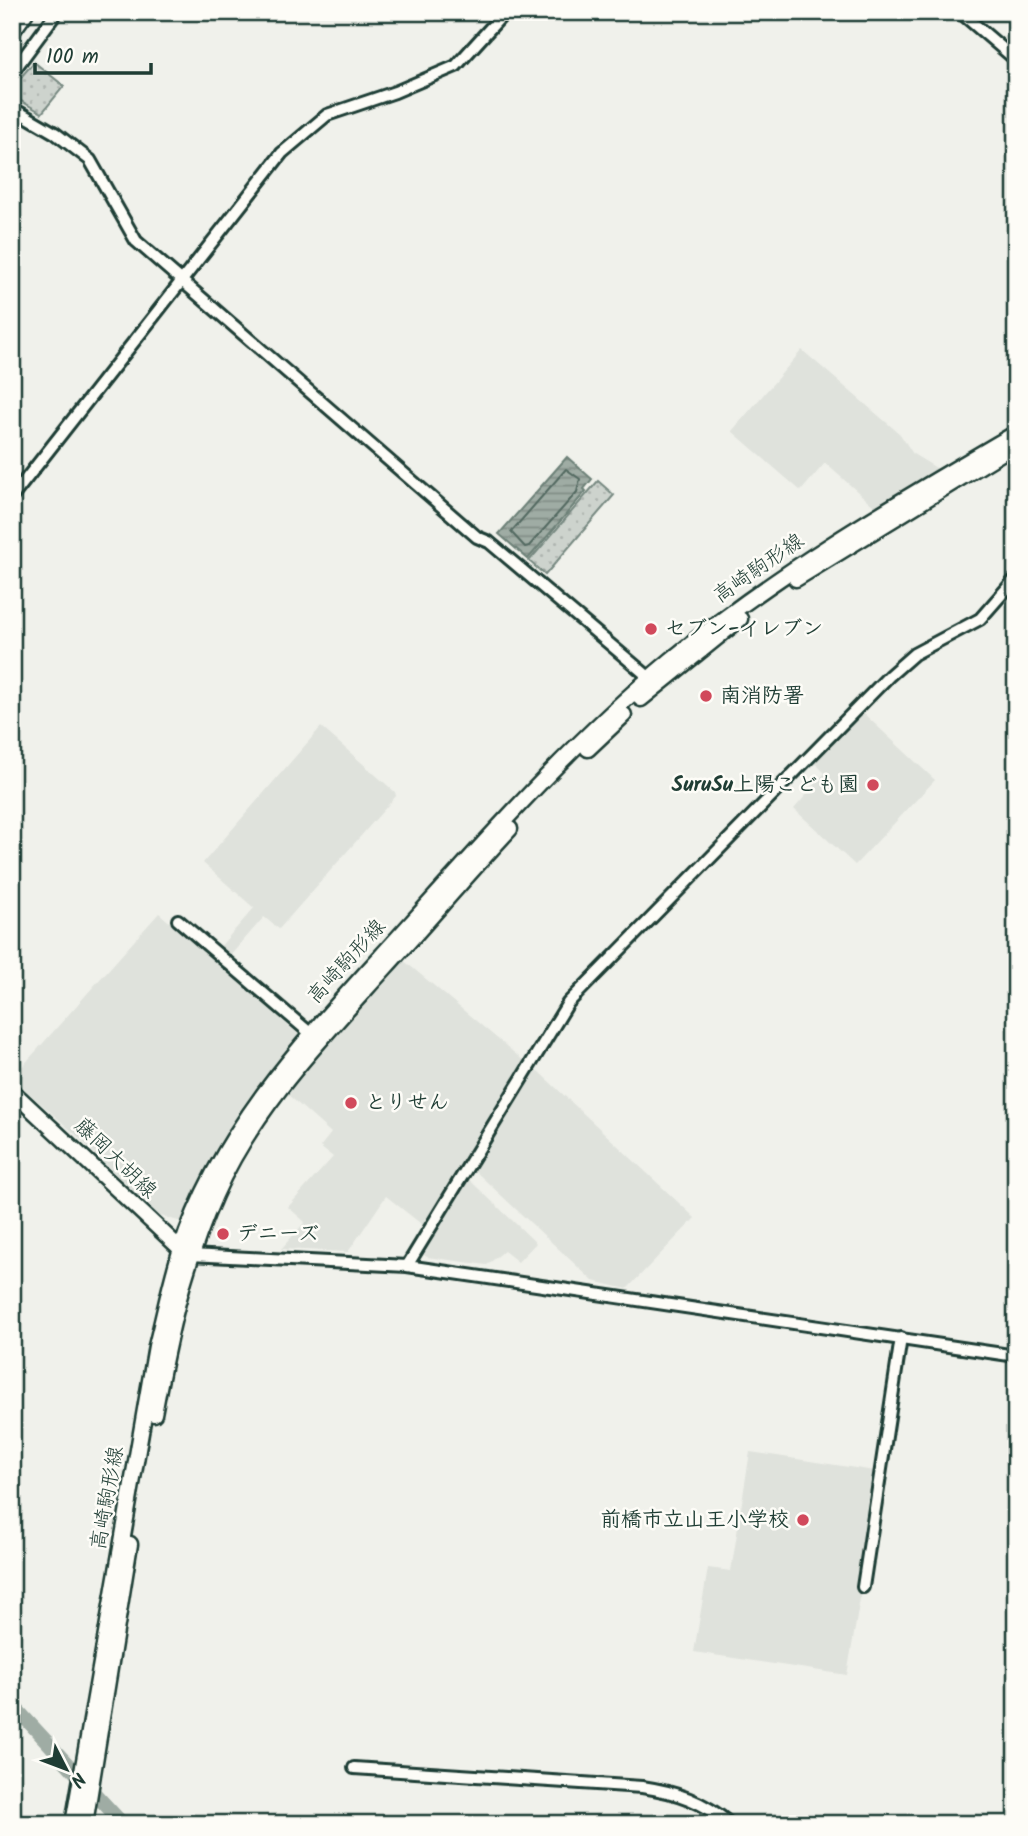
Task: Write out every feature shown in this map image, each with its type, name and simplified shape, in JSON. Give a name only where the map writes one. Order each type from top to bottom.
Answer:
[{"type":"highway","points":[[12,30],[25,12]]},
{"type":"main road","name":"高崎駒形線","points":[[85,1793],[83,1766],[156,1346],[205,1191],[235,1135],[315,1037],[540,783],[649,686],[772,583],[891,506],[1016,433]]},
{"type":"main road","name":"高崎駒形線","points":[[649,686],[781,589],[1016,444]]},
{"type":"main road","name":"藤岡大胡線","points":[[12,1091],[185,1253]]},
{"type":"main road","name":"高崎駒形線","points":[[85,1793],[93,1778],[144,1465],[185,1253]]},
{"type":"main road","points":[[73,1824],[85,1793]]},
{"type":"main road","points":[[85,1793],[85,1824]]},
{"type":"street","points":[[12,73],[57,12]]},
{"type":"street","points":[[12,497],[180,279],[282,153],[306,136],[321,120],[451,68],[468,56],[505,12]]},
{"type":"street","points":[[960,12],[1016,60]]},
{"type":"street","points":[[12,108],[55,133],[90,160],[136,241],[477,537],[489,541],[644,673],[649,686]]},
{"type":"street","points":[[407,1266],[568,1003],[889,676],[914,654],[980,619],[1016,578]]},
{"type":"street","points":[[178,920],[315,1037]]},
{"type":"street","points":[[185,1253],[407,1266],[1016,1356]]},
{"type":"street","points":[[863,1587],[901,1338]]},
{"type":"street","points":[[354,1768],[654,1788],[676,1792],[710,1807],[730,1824]]},
{"type":"shaded area","points":[[34,62],[64,86],[42,113],[16,98],[14,85]]},
{"type":"shaded area","points":[[802,350],[900,434],[913,454],[938,469],[875,507],[825,463],[801,491],[732,431]]},
{"type":"shaded area","points":[[598,481],[614,495],[545,575],[529,561]]},
{"type":"shaded area","name":"SuruSu上陽こども園","points":[[861,711],[935,780],[855,865],[794,809],[825,773],[812,760]]},
{"type":"shaded area","points":[[321,727],[395,792],[396,796],[279,929],[264,917],[229,957],[218,949],[254,908],[203,863]]},
{"type":"shaded area","points":[[159,913],[299,1035],[241,1108],[214,1154],[182,1222],[157,1215],[76,1135],[12,1078]]},
{"type":"shaded area","points":[[402,959],[524,1061],[459,1170],[536,1243],[518,1262],[504,1251],[487,1265],[427,1257],[424,1255],[435,1235],[386,1196],[348,1252],[281,1249],[305,1222],[288,1207],[333,1157],[320,1147],[331,1133],[286,1093]]},
{"type":"shaded area","points":[[538,1071],[695,1218],[627,1289],[593,1281],[474,1170],[533,1073]]},
{"type":"shaded area","name":"前橋市立山王小学校","points":[[750,1452],[875,1471],[858,1573],[856,1592],[861,1593],[847,1675],[694,1652],[708,1568],[731,1571]]},
{"type":"water","points":[[567,457],[592,479],[584,489],[586,491],[528,559],[499,534]]},
{"type":"waterway","points":[[12,1704],[123,1824]]},
{"type":"place","name":"セブン-イレブン","points":[[651,629]]},
{"type":"place","name":"南消防署","points":[[706,696]]},
{"type":"place","name":"SuruSu上陽こども園","points":[[873,785]]},
{"type":"place","name":"とりせん","points":[[351,1103]]},
{"type":"place","name":"デニーズ","points":[[223,1234]]},
{"type":"place","name":"前橋市立山王小学校","points":[[803,1520]]}]
